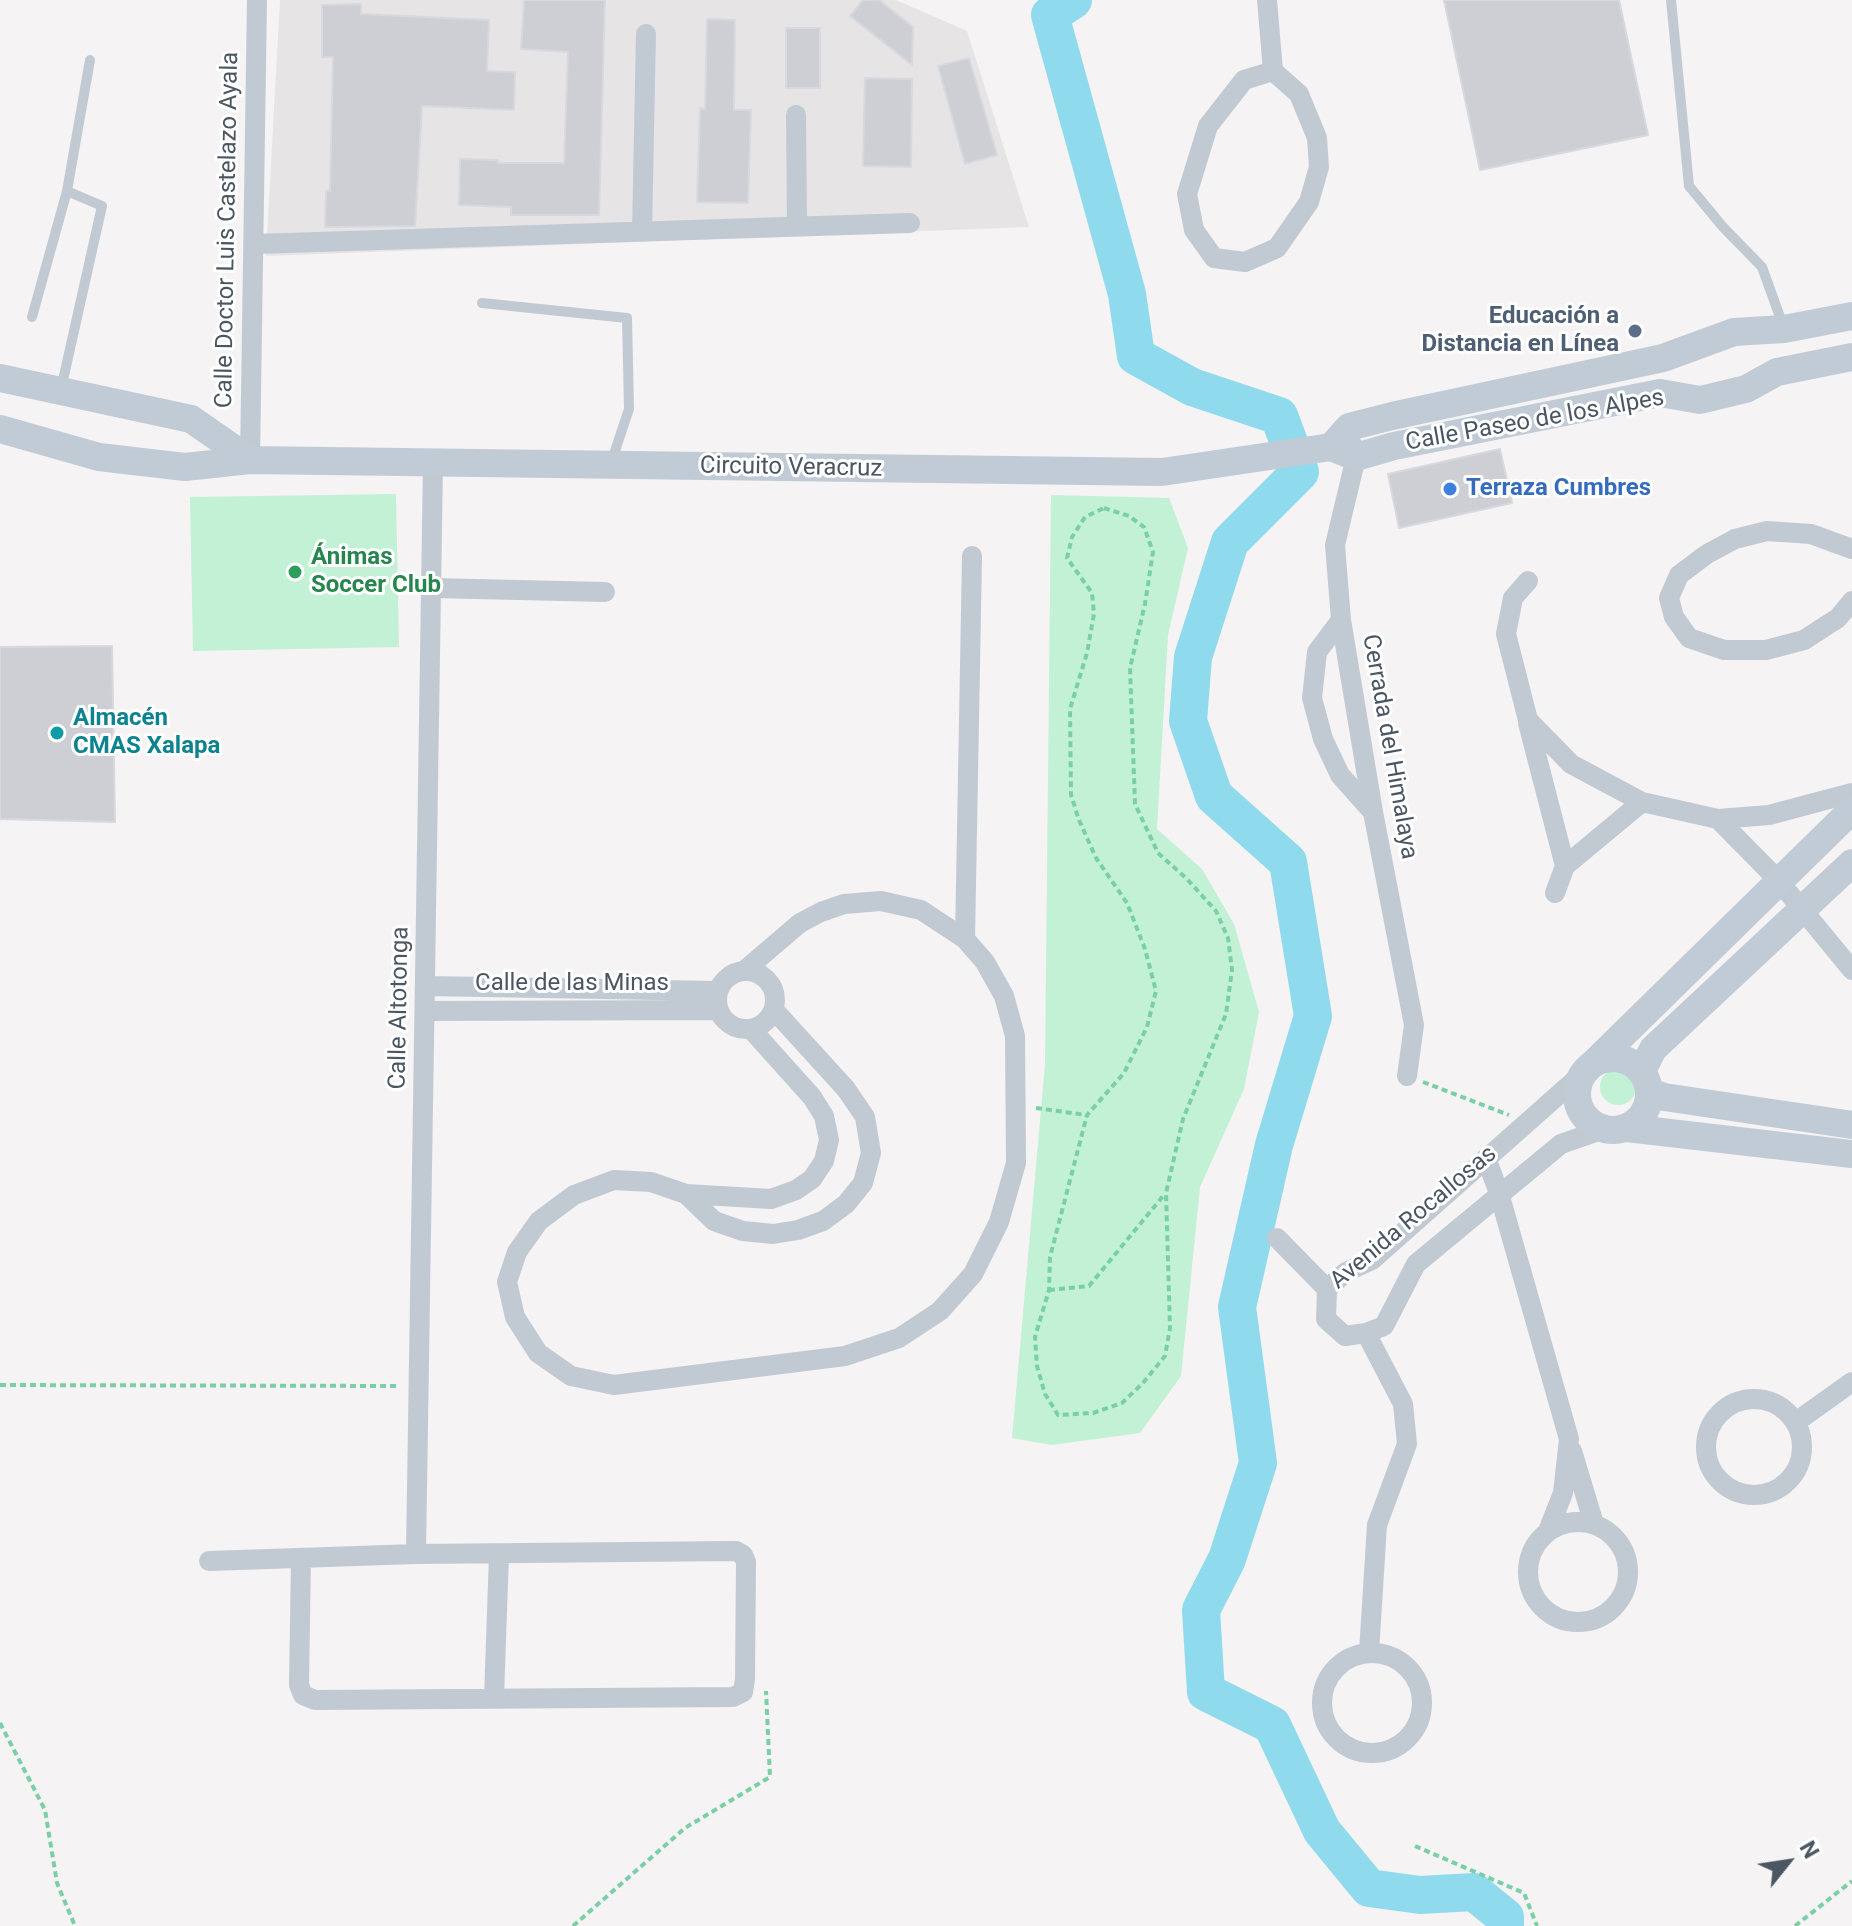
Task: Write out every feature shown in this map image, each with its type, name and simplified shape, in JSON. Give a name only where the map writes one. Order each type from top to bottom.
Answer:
[{"type":"street","name":"Calle Doctor Luis Castelazo Ayala","points":[[250,460],[257,0]]},
{"type":"street","points":[[1267,0],[1273,71],[1299,94],[1317,138],[1319,167],[1309,202],[1277,248],[1245,262],[1214,258],[1194,230],[1187,194],[1208,126],[1244,80],[1273,71]]},
{"type":"street","points":[[642,231],[646,34]]},
{"type":"street","points":[[796,115],[797,226]]},
{"type":"street","points":[[255,244],[910,223]]},
{"type":"street","name":"Calle Paseo de los Alpes","points":[[1338,445],[1663,358],[1734,332],[1775,330],[1852,316]]},
{"type":"street","points":[[1775,330],[1777,372]]},
{"type":"street","name":"Calle Paseo de los Alpes","points":[[1338,445],[1394,446],[1660,393],[1700,400],[1746,389],[1777,372],[1852,357]]},
{"type":"street","points":[[0,378],[191,419],[250,460]]},
{"type":"street","name":"Circuito Veracruz","points":[[0,429],[114,459],[185,467],[250,460],[1162,472],[1338,445]]},
{"type":"street","name":"Cerrada del Himalaya","points":[[1338,445],[1335,545],[1341,620],[1373,812],[1414,1025],[1407,1076]]},
{"type":"street","name":"Calle Altotonga","points":[[416,1554],[433,463]]},
{"type":"street","points":[[1852,549],[1811,534],[1767,531],[1735,539],[1707,554],[1679,575],[1669,598],[1674,617],[1689,638],[1724,650],[1766,650],[1804,640],[1838,618],[1852,601]]},
{"type":"street","points":[[965,939],[972,556]]},
{"type":"street","points":[[1528,581],[1513,598],[1506,634],[1565,866]]},
{"type":"street","points":[[432,588],[605,592]]},
{"type":"street","points":[[1341,620],[1317,652],[1312,698],[1323,739],[1340,775],[1373,812]]},
{"type":"street","points":[[1528,720],[1571,764],[1642,802],[1718,819],[1769,815],[1852,793]]},
{"type":"street","points":[[1555,893],[1565,866],[1642,802]]},
{"type":"street","name":"Avenida Rocallosas","points":[[1616,1129],[1561,1144],[1499,1193],[1416,1264],[1384,1326],[1345,1336],[1326,1319],[1327,1289],[1346,1272],[1372,1260],[1588,1068],[1852,810]]},
{"type":"street","points":[[1718,819],[1778,880],[1852,970]]},
{"type":"street","points":[[1616,1129],[1645,1114],[1646,1081],[1653,1049],[1852,863]]},
{"type":"street","points":[[881,901],[921,910],[965,939],[985,962],[1004,996],[1015,1036],[1016,1163],[999,1222],[973,1274],[940,1311],[899,1338],[845,1356],[614,1385],[571,1376],[538,1353],[515,1317],[507,1282],[517,1252],[539,1221],[574,1195],[614,1180],[651,1182],[686,1194],[771,1199],[796,1190],[812,1179],[824,1161],[829,1140],[824,1116],[812,1097],[751,1029],[731,1025],[718,1000],[728,976],[745,970],[800,923],[844,904],[881,901]]},
{"type":"street","points":[[767,978],[776,944]]},
{"type":"street","points":[[745,970],[767,978],[775,993],[774,1010],[769,1019],[751,1029]]},
{"type":"street","name":"Calle de las Minas","points":[[426,986],[597,989],[718,1000]]},
{"type":"street","points":[[502,987],[502,1011]]},
{"type":"street","points":[[596,1010],[597,989]]},
{"type":"street","name":"Calle de las Minas","points":[[426,1011],[596,1010],[718,1000]]},
{"type":"street","points":[[686,1194],[714,1221],[743,1231],[773,1234],[798,1230],[823,1221],[846,1204],[863,1183],[871,1153],[865,1117],[846,1089],[774,1010]]},
{"type":"street","points":[[1614,1057],[1634,1064],[1646,1081],[1664,1097],[1848,1124],[1850,1160],[1616,1129],[1585,1117],[1579,1106],[1578,1083],[1588,1068],[1614,1057]]},
{"type":"street","points":[[1486,1158],[1499,1193],[1594,1524]]},
{"type":"street","points":[[1277,1238],[1327,1289]]},
{"type":"street","points":[[1366,1333],[1403,1404],[1407,1444],[1377,1525],[1369,1652]]},
{"type":"street","points":[[1796,1422],[1852,1382]]},
{"type":"street","points":[[1756,1398],[1772,1401],[1785,1409],[1796,1422],[1802,1437],[1798,1468],[1775,1491],[1760,1495],[1729,1489],[1708,1464],[1705,1449],[1711,1425],[1725,1407],[1740,1400],[1756,1398]]},
{"type":"street","points":[[1548,1531],[1563,1493],[1569,1439]]},
{"type":"street","points":[[1578,1521],[1594,1524],[1609,1532],[1627,1560],[1628,1577],[1624,1594],[1601,1618],[1568,1622],[1552,1616],[1539,1605],[1530,1591],[1527,1574],[1529,1557],[1536,1543],[1548,1531],[1563,1523],[1578,1521]]},
{"type":"street","points":[[209,1561],[416,1554],[736,1551],[743,1555],[746,1562],[743,1692],[733,1697],[315,1700],[303,1695],[299,1685],[301,1558]]},
{"type":"street","points":[[494,1697],[499,1555]]},
{"type":"street","points":[[1369,1652],[1385,1654],[1401,1661],[1413,1673],[1421,1688],[1423,1704],[1420,1721],[1406,1741],[1384,1753],[1367,1754],[1344,1745],[1327,1727],[1322,1710],[1322,1694],[1333,1672],[1353,1656],[1369,1652]]},
{"type":"lane","points":[[1671,0],[1689,186],[1762,267],[1775,330]]},
{"type":"lane","points":[[32,317],[67,191],[90,60]]},
{"type":"lane","points":[[60,391],[102,206],[67,191]]},
{"type":"lane","points":[[482,303],[627,318],[629,409],[610,465]]},
{"type":"path","points":[[1104,508],[1129,516],[1144,527],[1153,552],[1130,668],[1135,804],[1158,853],[1216,911],[1228,938],[1232,970],[1226,1014],[1183,1119],[1166,1193],[1170,1328],[1165,1356],[1122,1403],[1093,1413],[1058,1415],[1045,1394],[1037,1366],[1035,1337],[1049,1290],[1050,1257],[1087,1115],[1124,1073],[1147,1027],[1156,991],[1145,949],[1127,903],[1096,858],[1071,795],[1070,709],[1087,653],[1094,614],[1092,593],[1067,558],[1072,537],[1085,517],[1104,508]]},
{"type":"path","points":[[1407,1076],[1526,1122]]},
{"type":"path","points":[[1017,1106],[1087,1115]]},
{"type":"path","points":[[1049,1290],[1089,1286],[1166,1193]]},
{"type":"path","points":[[0,1385],[420,1386]]},
{"type":"path","points":[[573,1926],[685,1828],[770,1777],[766,1692]]},
{"type":"path","points":[[0,1723],[45,1810],[57,1883],[75,1926]]},
{"type":"path","points":[[1415,1846],[1524,1893],[1537,1926]]},
{"type":"path","points":[[1795,1926],[1852,1881]]},
{"type":"shaded area","points":[[280,0],[896,0],[967,31],[1029,227],[266,256]]},
{"type":"green space","name":"Ánimas Soccer Club","points":[[396,494],[399,647],[193,651],[190,497]]},
{"type":"green space","points":[[1051,495],[1169,498],[1188,548],[1168,635],[1157,829],[1202,869],[1234,924],[1259,1012],[1244,1089],[1200,1187],[1181,1376],[1140,1433],[1052,1445],[1012,1438],[1045,1064]]},
{"type":"green space","points":[[1618,1069],[1631,1074],[1636,1087],[1631,1100],[1618,1105],[1605,1100],[1600,1087],[1605,1074]]},
{"type":"building","points":[[524,0],[605,0],[599,215],[511,215],[511,207],[459,205],[460,159],[498,160],[498,163],[564,163],[568,52],[521,49]]},
{"type":"building","points":[[863,0],[879,0],[913,27],[912,65],[850,16]]},
{"type":"building","points":[[1444,0],[1619,0],[1648,135],[1480,170]]},
{"type":"building","points":[[361,4],[361,14],[489,20],[487,71],[515,72],[514,110],[422,106],[415,226],[325,227],[326,191],[330,191],[333,57],[322,57],[322,5]]},
{"type":"building","points":[[707,19],[735,20],[734,110],[751,110],[748,203],[697,202],[700,108],[705,109]]},
{"type":"building","points":[[786,28],[820,28],[820,88],[786,88]]},
{"type":"building","points":[[969,58],[997,155],[965,164],[938,66]]},
{"type":"building","points":[[865,78],[912,79],[911,167],[863,166]]},
{"type":"building","name":"Terraza Cumbres","points":[[1500,449],[1512,503],[1399,528],[1388,474]]},
{"type":"building","name":"Almacén CMAS Xalapa","points":[[112,646],[115,822],[0,819],[0,647]]},
{"type":"waterway","points":[[1073,0],[1050,15],[1127,294],[1136,356],[1192,387],[1279,416],[1300,472],[1230,542],[1193,657],[1188,721],[1214,796],[1288,862],[1313,1016],[1274,1145],[1237,1307],[1258,1463],[1227,1559],[1201,1610],[1206,1692],[1272,1725],[1322,1831],[1369,1888],[1420,1895],[1474,1892],[1505,1917],[1505,1926]]},
{"type":"place","name":"Educación a Distancia en Línea","points":[[1635,331]]},
{"type":"place","name":"Terraza Cumbres","points":[[1450,489]]},
{"type":"place","name":"Ánimas Soccer Club","points":[[295,572]]},
{"type":"place","name":"Almacén CMAS Xalapa","points":[[57,733]]}]
